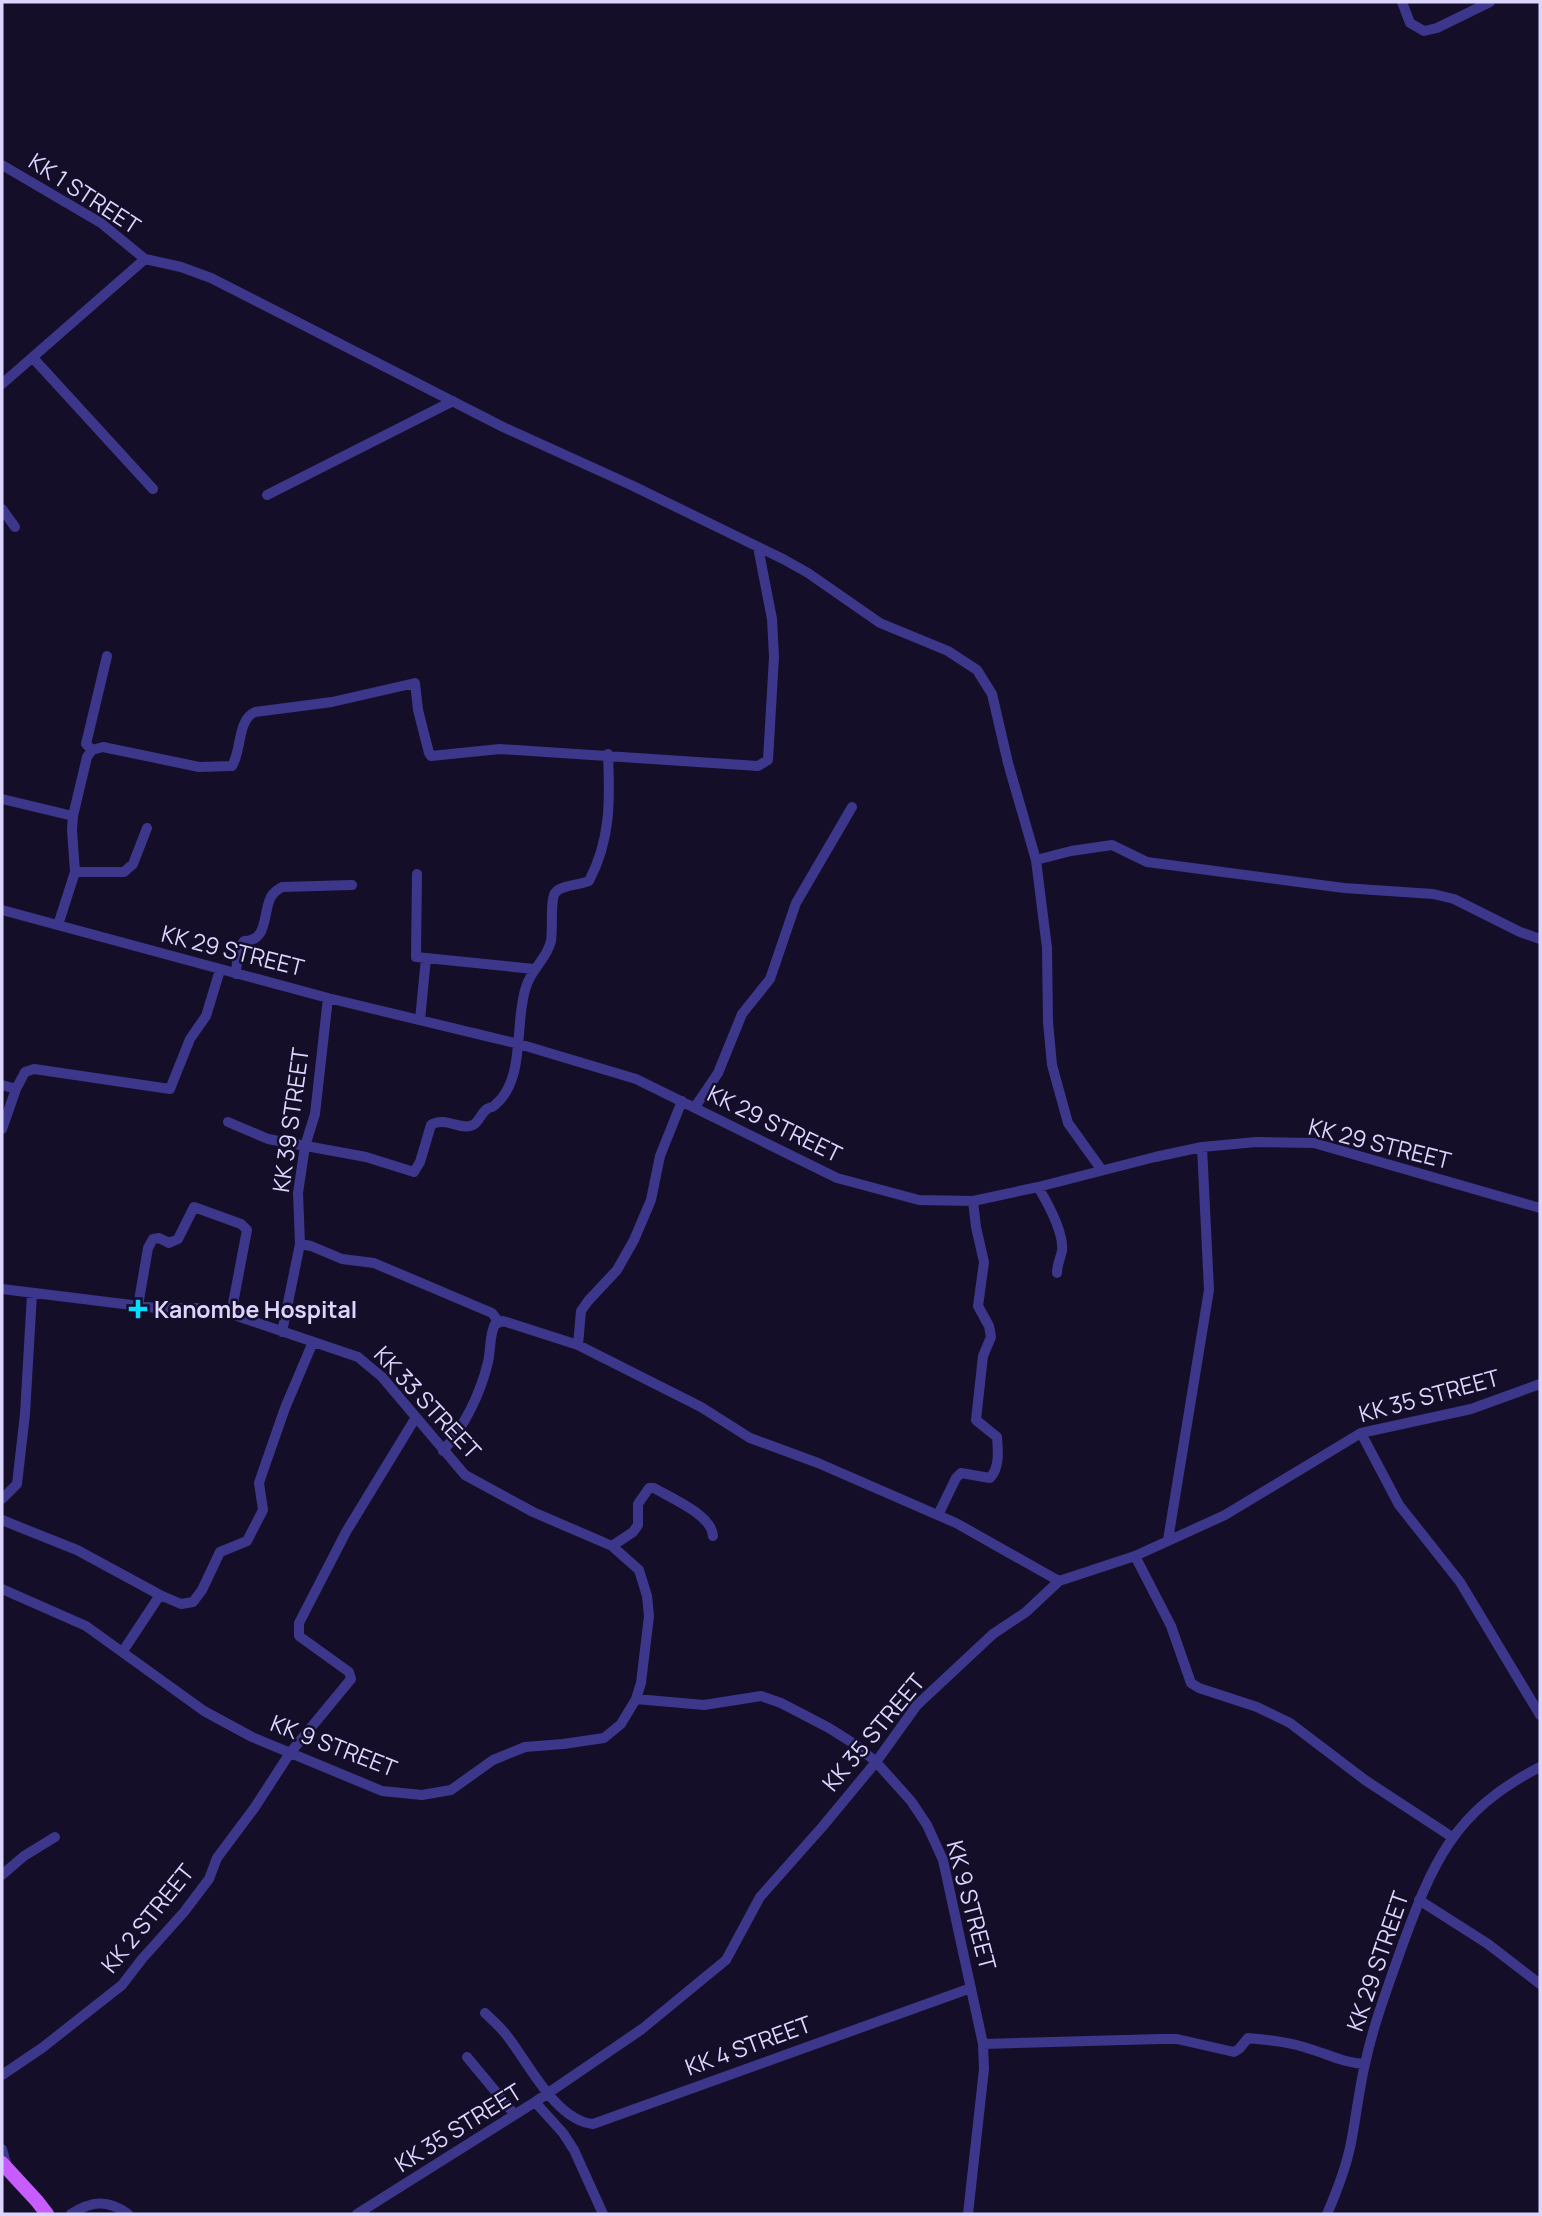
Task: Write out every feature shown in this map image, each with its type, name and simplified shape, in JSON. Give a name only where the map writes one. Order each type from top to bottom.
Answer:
[{"type":"main road","points":[[5,2167],[47,2214]]},
{"type":"street","points":[[1402,2],[1410,23],[1424,31],[1437,28],[1490,2]]},
{"type":"street","name":"KK 1 STREET","points":[[2,165],[101,223],[145,259]]},
{"type":"street","points":[[2,384],[145,259],[181,267],[211,278],[503,427],[758,547],[808,573],[880,623],[948,652],[977,670],[992,694],[1008,763],[1036,860],[1047,948],[1048,1022],[1052,1065],[1068,1123],[1101,1170]]},
{"type":"street","points":[[33,358],[153,489]]},
{"type":"street","points":[[267,495],[453,401]]},
{"type":"street","points":[[2,509],[15,527]]},
{"type":"street","points":[[58,925],[75,872],[73,816],[87,757],[92,750],[103,747],[200,767],[232,766],[239,749],[243,724],[248,715],[255,712],[332,702],[415,683],[418,710],[432,756],[500,749],[608,754],[758,766],[765,764],[768,760],[774,657],[772,619],[758,547]]},
{"type":"street","points":[[92,750],[86,744],[107,656]]},
{"type":"street","points":[[229,1122],[268,1139],[366,1157],[414,1172],[420,1162],[431,1125],[443,1122],[473,1125],[483,1113],[494,1106],[508,1088],[519,1044],[525,987],[534,969],[546,955],[551,942],[553,897],[556,891],[589,881],[594,872],[609,820],[608,754]]},
{"type":"street","points":[[2,799],[73,816]]},
{"type":"street","points":[[695,1107],[718,1073],[742,1014],[771,979],[796,903],[852,807]]},
{"type":"street","points":[[75,872],[124,872],[129,869],[147,828]]},
{"type":"street","points":[[1036,860],[1071,850],[1112,845],[1147,862],[1345,888],[1433,894],[1454,900],[1540,939]]},
{"type":"street","points":[[417,874],[416,957],[534,969]]},
{"type":"street","points":[[236,974],[241,945],[244,940],[250,941],[259,935],[264,926],[271,896],[275,892],[282,887],[352,885]]},
{"type":"street","name":"KK 29 STREET","points":[[2,910],[328,998],[519,1044],[636,1079],[837,1178],[919,1200],[973,1201],[1202,1147],[1256,1142],[1314,1143],[1540,1208]]},
{"type":"street","points":[[420,1020],[426,958]]},
{"type":"street","points":[[2,1129],[25,1072],[34,1069],[170,1089],[193,1035],[206,1016],[220,970]]},
{"type":"street","name":"KK 39 STREET","points":[[282,1332],[300,1244],[298,1192],[305,1146],[316,1114],[328,998]]},
{"type":"street","points":[[2,1085],[16,1089]]},
{"type":"street","points":[[578,1345],[581,1311],[617,1270],[634,1240],[651,1200],[660,1156],[682,1101]]},
{"type":"street","points":[[1168,1540],[1209,1290],[1202,1147]]},
{"type":"street","points":[[1038,1187],[1061,1241],[1057,1273]]},
{"type":"street","points":[[939,1515],[956,1478],[961,1473],[990,1478],[996,1472],[998,1454],[997,1437],[976,1420],[983,1356],[991,1337],[989,1325],[978,1306],[984,1262],[973,1201]]},
{"type":"street","points":[[138,1306],[148,1248],[153,1239],[159,1238],[169,1243],[178,1239],[194,1207],[230,1219],[247,1230],[231,1314]]},
{"type":"street","points":[[300,1244],[342,1259],[374,1263],[492,1313],[499,1322],[578,1345],[701,1407],[750,1438],[818,1463],[939,1515],[1059,1581]]},
{"type":"street","name":"KK 33 STREET","points":[[2,1289],[138,1306],[196,1308],[231,1314],[358,1357],[382,1377],[465,1475],[533,1512],[612,1546],[639,1570],[647,1596],[649,1616],[641,1684],[636,1699]]},
{"type":"street","points":[[2,1499],[17,1484],[25,1414],[32,1294]]},
{"type":"street","points":[[443,1451],[462,1428],[488,1362],[492,1329],[499,1322]]},
{"type":"street","points":[[2,1520],[77,1550],[160,1595],[181,1604],[193,1602],[202,1590],[220,1552],[247,1541],[263,1510],[259,1483],[285,1408],[313,1342]]},
{"type":"street","name":"KK 35 STREET","points":[[357,2214],[547,2095],[642,2029],[726,1960],[760,1897],[876,1762],[917,1705],[993,1634],[1026,1612],[1059,1581],[1135,1556],[1225,1515],[1361,1433],[1471,1409],[1540,1384]]},
{"type":"street","name":"KK 2 STREET","points":[[2,2075],[42,2048],[122,1985],[209,1879],[217,1858],[290,1753],[351,1679],[351,1675],[299,1636],[299,1623],[346,1532],[416,1417]]},
{"type":"street","points":[[1361,1433],[1399,1505],[1460,1582],[1540,1715]]},
{"type":"street","points":[[612,1546],[633,1532],[638,1525],[638,1504],[649,1488],[654,1488],[699,1514],[709,1522],[713,1536]]},
{"type":"street","points":[[1135,1556],[1171,1626],[1188,1679],[1194,1686],[1257,1707],[1290,1723],[1365,1780],[1452,1837]]},
{"type":"street","name":"KK 9 STREET","points":[[2,1590],[86,1626],[204,1710],[252,1737],[382,1791],[422,1795],[451,1790],[493,1760],[525,1746],[604,1738],[621,1724],[636,1699],[704,1705],[761,1696],[781,1703],[856,1745],[876,1762],[911,1801],[927,1825],[943,1860],[983,2045],[984,2069],[968,2214]]},
{"type":"street","points":[[123,1651],[160,1595]]},
{"type":"street","name":"KK 29 STREET","points":[[1327,2214],[1351,2145],[1365,2064],[1379,2011],[1419,1900],[1437,1859],[1452,1837],[1477,1810],[1499,1791],[1540,1767]]},
{"type":"street","points":[[2,1875],[24,1856],[55,1837]]},
{"type":"street","points":[[1419,1900],[1488,1944],[1540,1984]]},
{"type":"street","name":"KK 4 STREET","points":[[485,2012],[504,2032],[547,2095],[580,2121],[593,2124],[971,1988]]},
{"type":"street","points":[[983,2045],[1177,2039],[1234,2052],[1248,2038],[1287,2042],[1341,2062],[1365,2064]]},
{"type":"street","points":[[467,2057],[515,2115]]},
{"type":"street","points":[[535,2102],[564,2133],[603,2214]]},
{"type":"street","points":[[2,2149],[5,2167]]},
{"type":"street","points":[[71,2214],[89,2204],[104,2203],[117,2206],[128,2214]]},
{"type":"place","name":"Kanombe Hospital","points":[[138,1309]]}]
